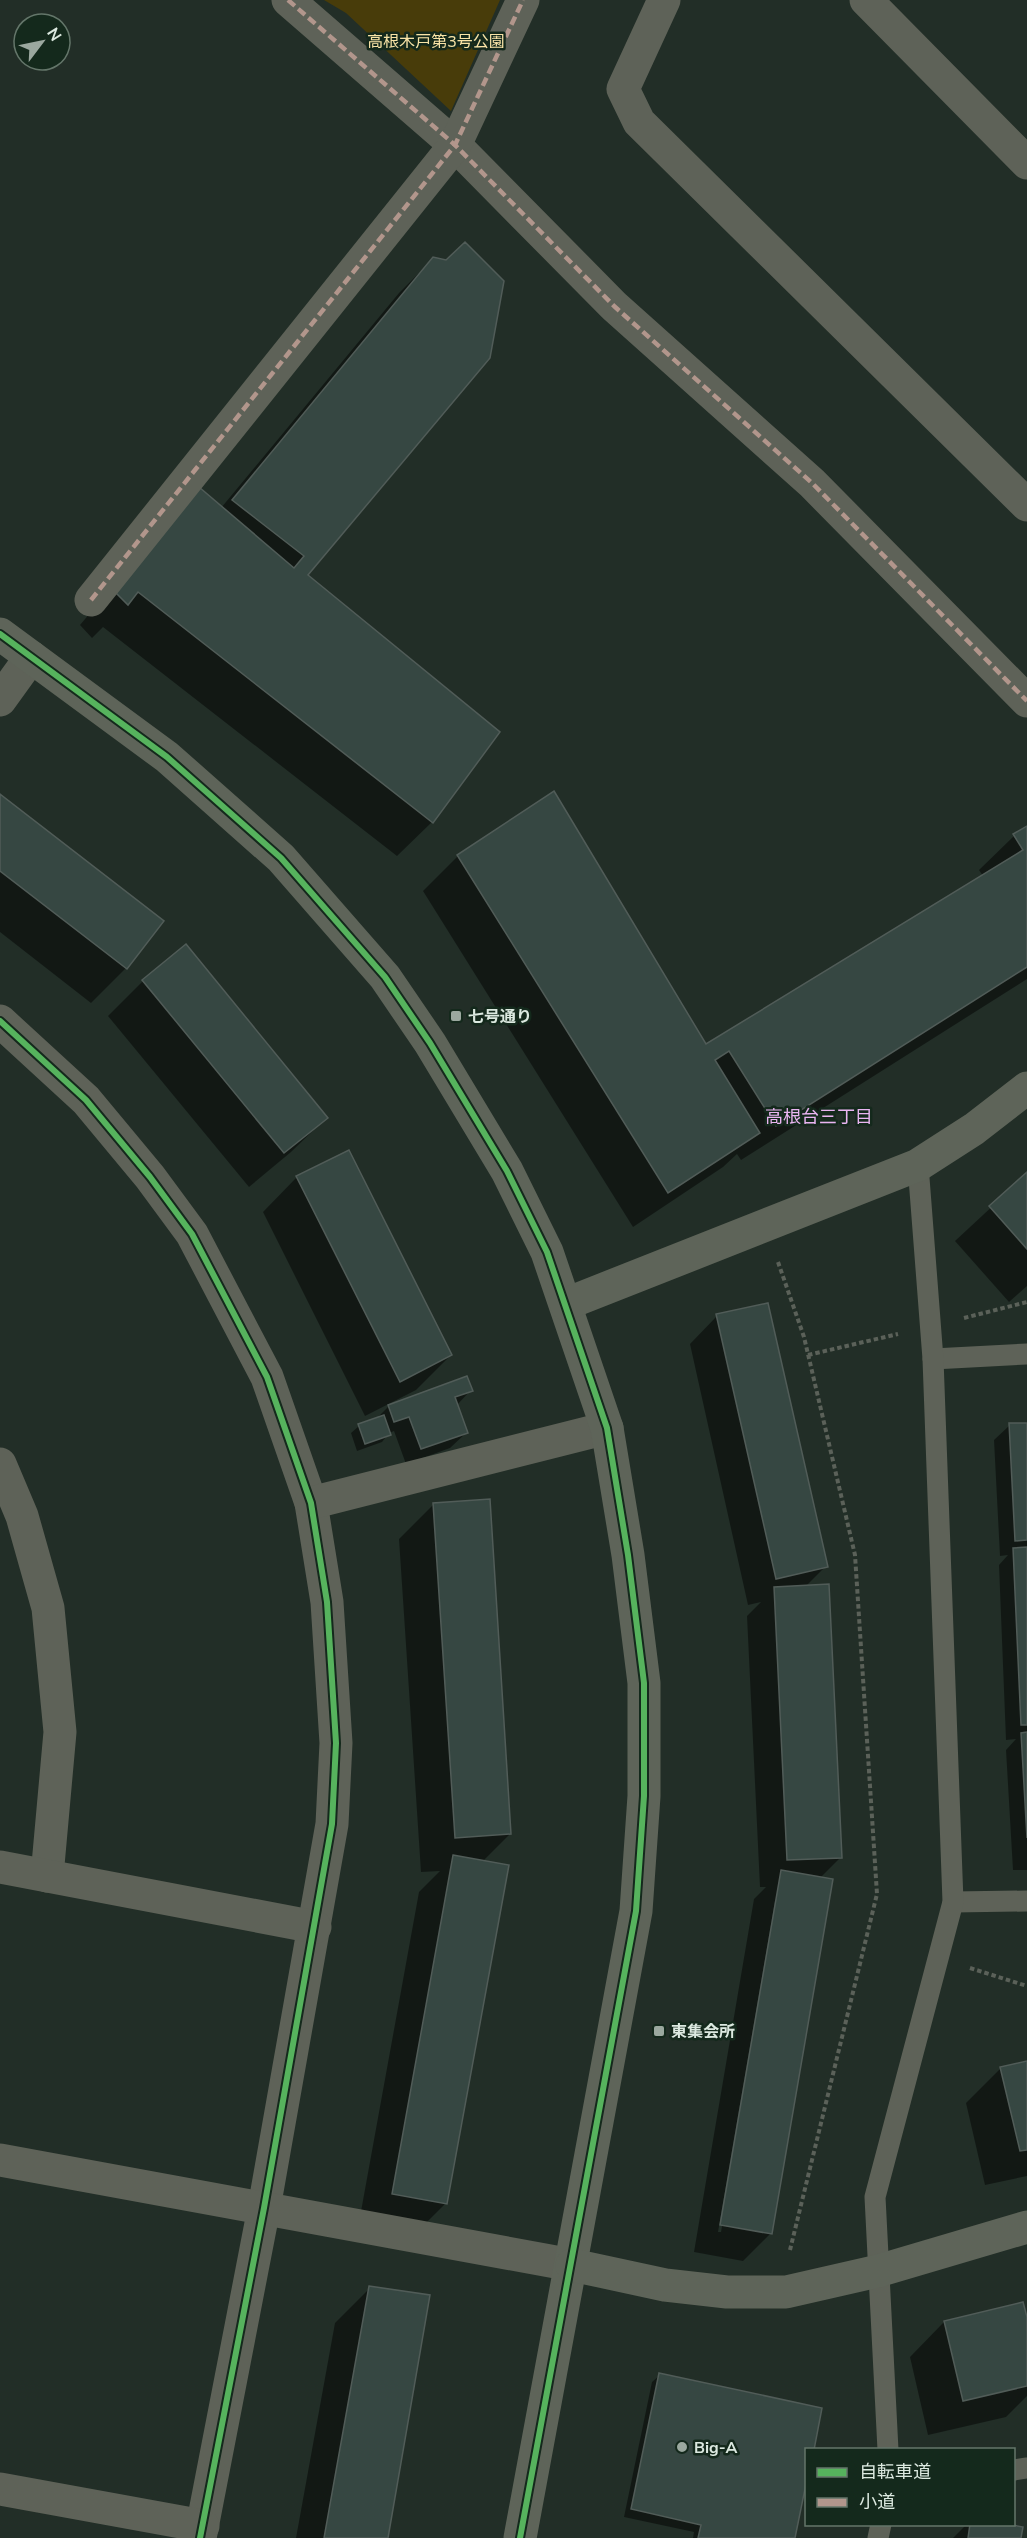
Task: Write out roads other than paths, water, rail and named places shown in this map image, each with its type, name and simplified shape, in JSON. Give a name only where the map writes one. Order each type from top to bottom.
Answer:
[{"type":"street","points":[[288,0],[455,145],[614,306],[812,483],[1027,701]]},
{"type":"street","points":[[91,600],[455,145],[523,0]]},
{"type":"street","points":[[664,0],[623,89],[639,122],[1027,505]]},
{"type":"street","points":[[866,0],[1027,163]]},
{"type":"street","points":[[0,634],[167,757],[281,858],[385,977],[430,1042],[507,1171],[547,1252],[606,1428],[628,1555],[644,1683],[644,1796],[636,1911],[520,2538]]},
{"type":"street","points":[[0,700],[31,657]]},
{"type":"street","points":[[0,1021],[86,1100],[150,1177],[192,1234],[236,1312],[267,1377],[311,1503],[327,1602],[336,1743],[332,1824],[315,1927],[202,2532],[0,2489]]},
{"type":"street","points":[[566,1304],[918,1165],[974,1129],[1027,1088]]},
{"type":"street","points":[[311,1503],[606,1428]]},
{"type":"street","points":[[0,1464],[22,1516],[48,1608],[60,1732],[47,1876]]},
{"type":"street","points":[[0,1868],[315,1927]]},
{"type":"street","points":[[0,2160],[572,2265],[665,2285],[728,2292],[786,2292],[878,2271],[1027,2227]]},
{"type":"lane","points":[[888,2448],[875,2197],[953,1902],[933,1359],[918,1165]]},
{"type":"lane","points":[[933,1359],[1027,1354]]},
{"type":"lane","points":[[953,1902],[1027,1901]]},
{"type":"place","name":"七号通り","points":[[456,1016]]},
{"type":"place","name":"東集会所","points":[[659,2031]]},
{"type":"place","name":"Big-A","points":[[682,2447]]},
{"type":"district","name":"高根台三丁目","points":[[819,1117]]},
{"type":"park label","name":"高根木戸第3号公園","points":[[436,41]]}]
